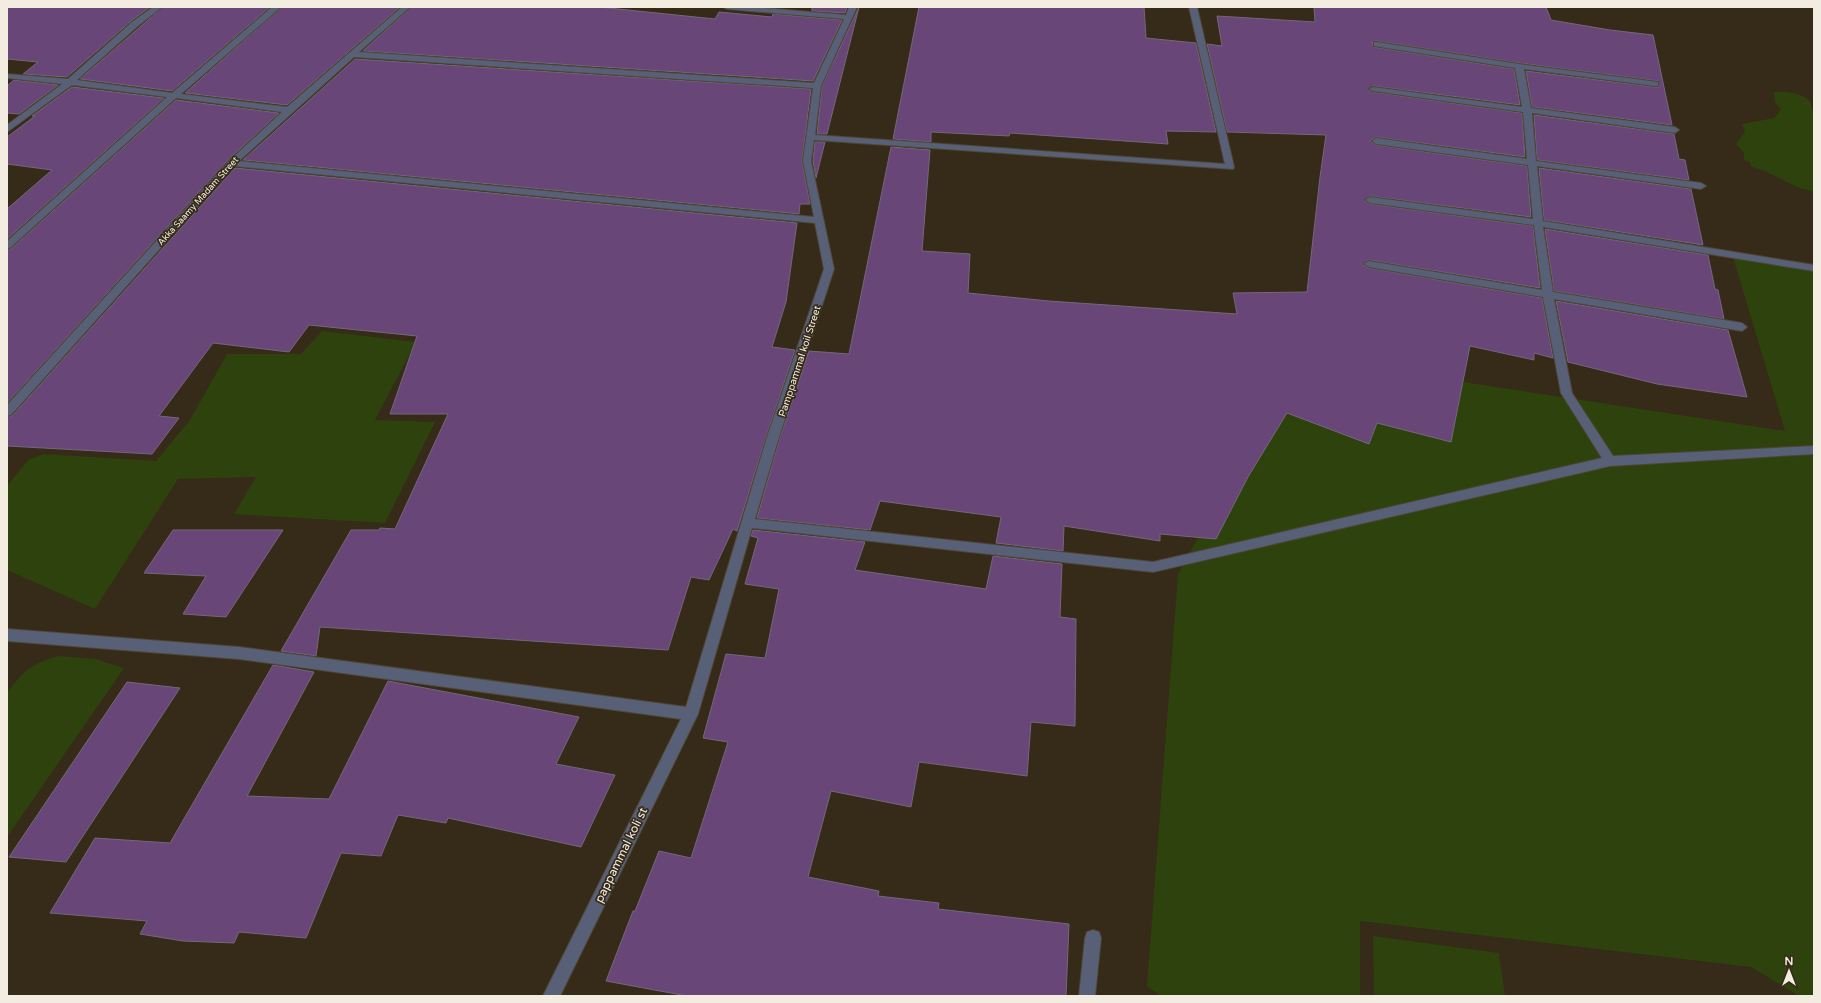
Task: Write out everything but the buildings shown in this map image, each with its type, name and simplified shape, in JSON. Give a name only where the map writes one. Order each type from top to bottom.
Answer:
[{"type":"street","points":[[7,129],[70,82],[135,24],[158,7]]},
{"type":"street","points":[[7,246],[173,96],[277,7]]},
{"type":"street","name":"Akka Saamy Madam Street","points":[[7,412],[232,163],[289,110],[406,7]]},
{"type":"street","points":[[727,7],[848,17]]},
{"type":"street","name":"Pamppammal koil Street","points":[[691,714],[773,437],[829,269],[807,160],[818,86],[853,7]]},
{"type":"street","points":[[810,137],[1230,167],[1193,7]]},
{"type":"street","points":[[1377,44],[1519,66],[1654,84]]},
{"type":"street","points":[[352,54],[818,86]]},
{"type":"street","points":[[1519,66],[1527,110],[1538,223],[1548,295],[1567,393],[1610,461]]},
{"type":"street","points":[[7,76],[70,82],[289,110]]},
{"type":"street","points":[[1373,89],[1675,130]]},
{"type":"street","points":[[1376,141],[1702,186]]},
{"type":"street","points":[[232,163],[820,222]]},
{"type":"street","points":[[1370,200],[1538,223],[1814,268]]},
{"type":"street","points":[[1369,264],[1742,327]]},
{"type":"street","points":[[748,523],[1153,567],[1610,461],[1814,450]]},
{"type":"street","points":[[7,635],[239,653],[691,714]]},
{"type":"street","name":"pappammal koli st","points":[[551,996],[691,714]]},
{"type":"street","points":[[1087,996],[1093,938]]},
{"type":"green space","points":[[1774,92],[1798,94],[1811,102],[1811,107],[1814,113],[1814,192],[1797,187],[1765,171],[1752,167],[1749,162],[1744,160],[1744,153],[1736,144],[1745,131],[1742,124],[1774,118],[1781,110],[1775,102]]},
{"type":"green space","points":[[1732,254],[1814,268],[1814,996],[1799,996],[1751,967],[1360,921],[1360,996],[1161,996],[1147,986],[1178,574],[1301,352],[1371,368],[1785,431]]},
{"type":"green space","points":[[322,331],[416,342],[375,420],[435,422],[385,523],[234,514],[256,477],[178,479],[95,609],[7,570],[7,486],[28,460],[43,454],[156,461],[190,420],[227,354],[301,354]]},
{"type":"green space","points":[[59,656],[95,659],[124,668],[7,837],[7,693],[23,673],[35,665]]},
{"type":"green space","points":[[1373,936],[1499,953],[1505,996],[1374,996]]}]
